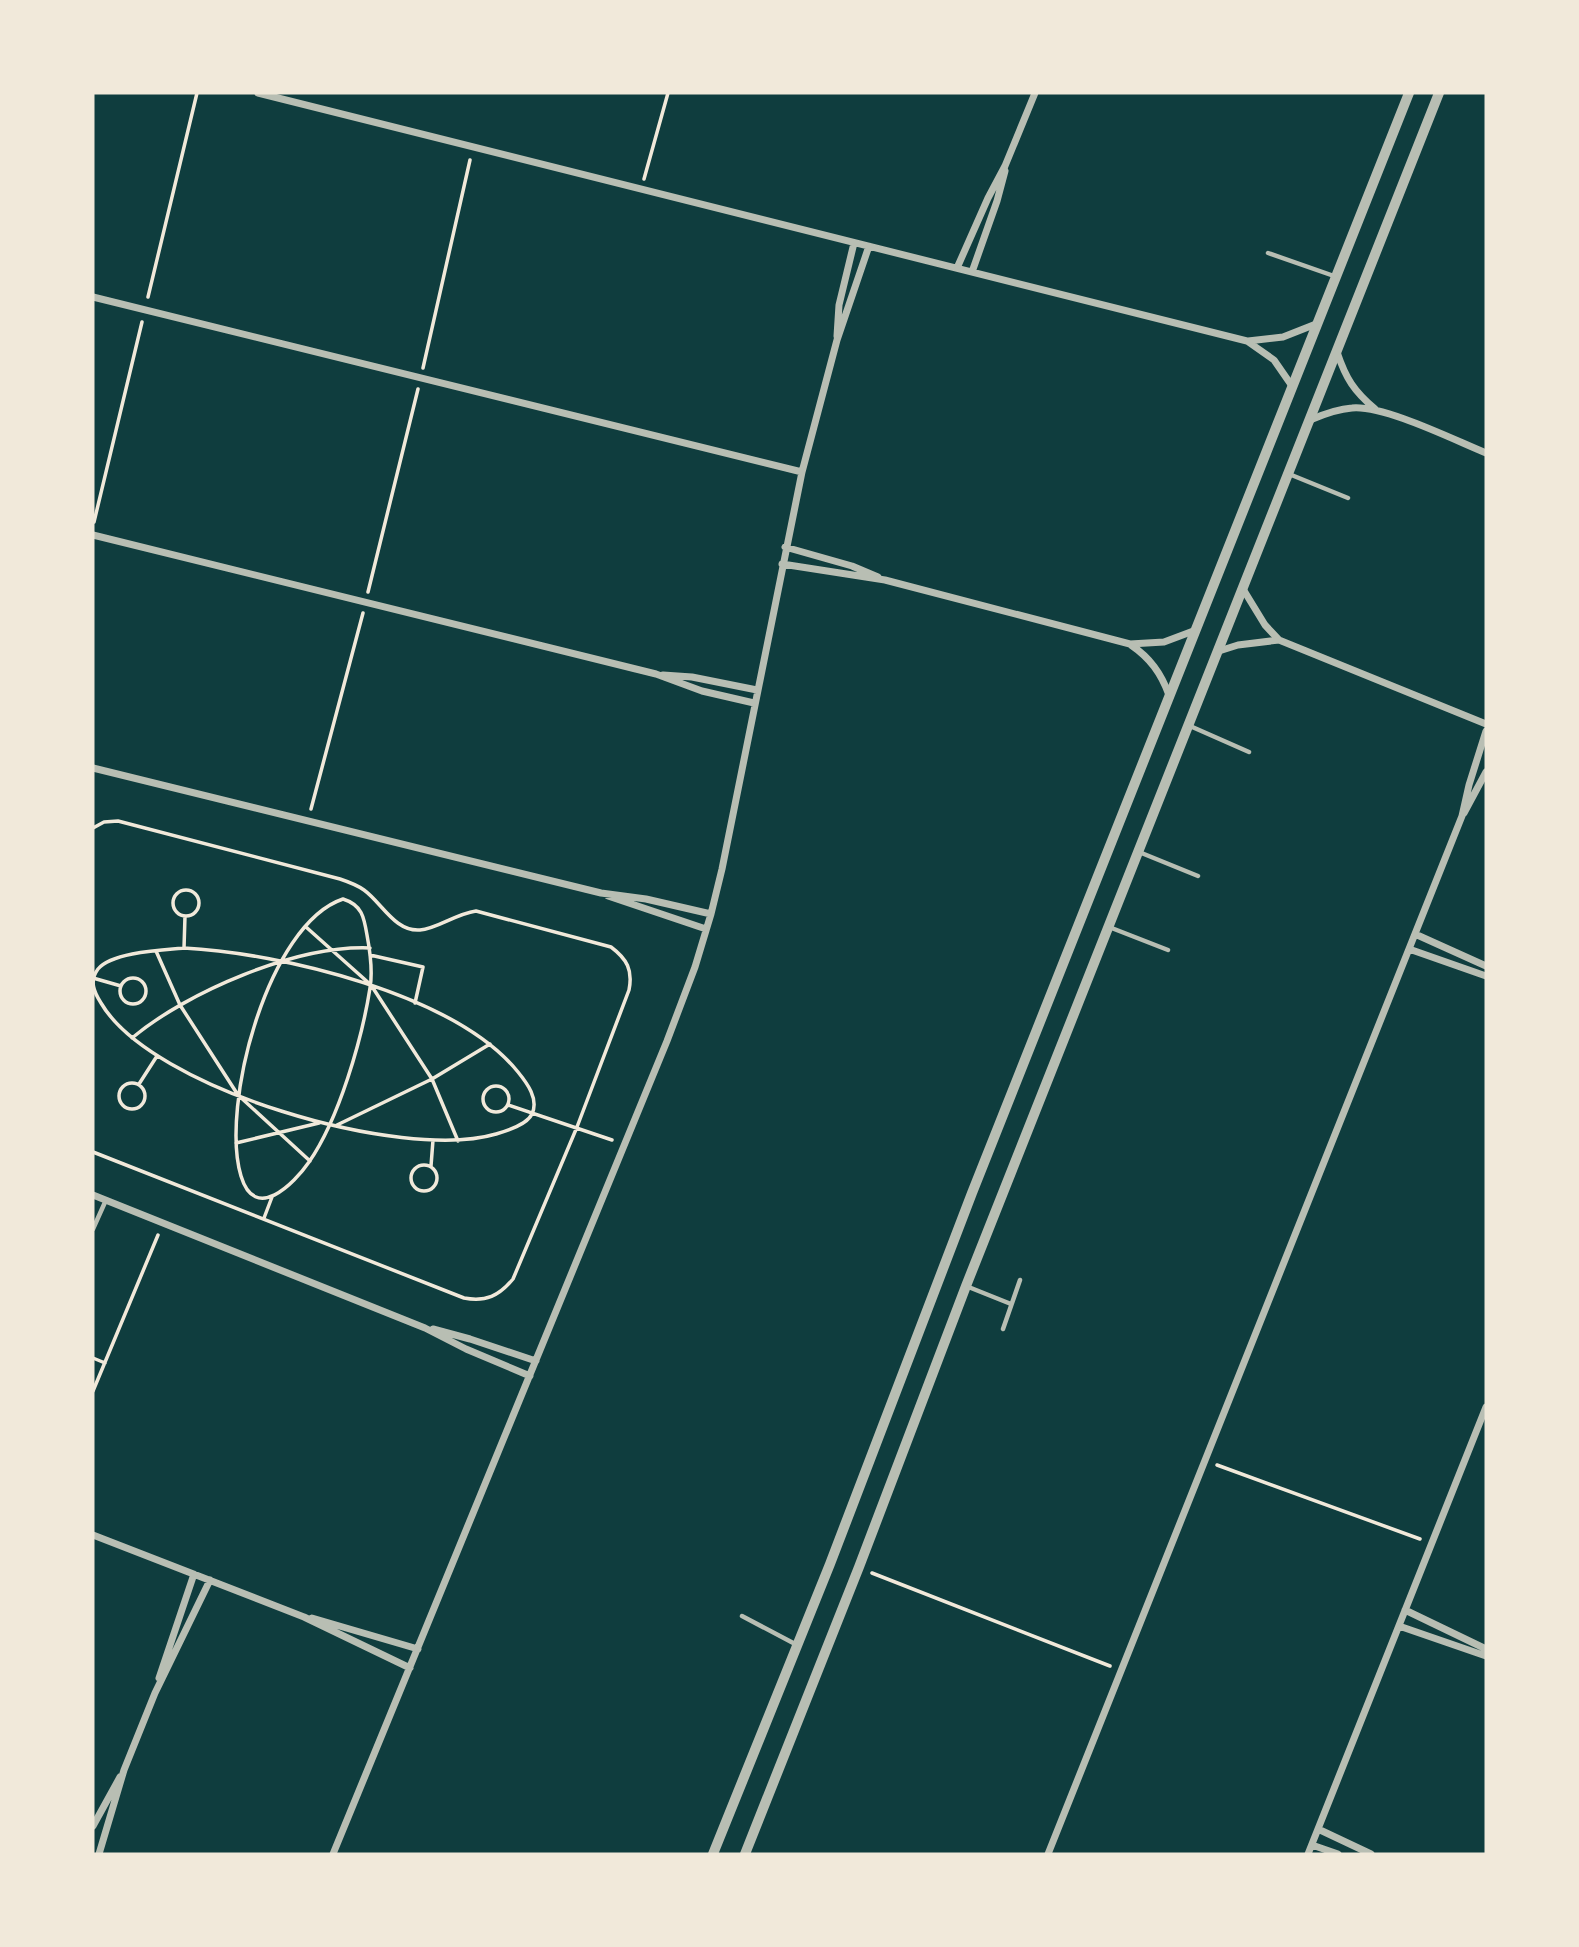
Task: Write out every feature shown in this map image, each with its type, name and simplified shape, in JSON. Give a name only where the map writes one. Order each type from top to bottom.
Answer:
[{"type":"street","points":[[258,93],[1247,341],[1283,337],[1316,324]]},
{"type":"street","points":[[957,268],[1005,166],[1035,93]]},
{"type":"street","points":[[713,1854],[1409,93]]},
{"type":"street","points":[[745,1854],[859,1567],[966,1286],[1439,93]]},
{"type":"street","points":[[972,272],[997,201],[1005,166]]},
{"type":"street","points":[[836,340],[839,304],[854,243]]},
{"type":"street","points":[[334,1854],[625,1144],[681,1004],[706,929],[726,847],[802,472],[836,340],[869,246]]},
{"type":"street","points":[[93,296],[802,472]]},
{"type":"street","points":[[1247,341],[1274,360],[1292,386]]},
{"type":"street","points":[[1337,352],[1344,374],[1357,394],[1376,409],[1486,453]]},
{"type":"street","points":[[1310,420],[1342,409],[1376,409]]},
{"type":"street","points":[[93,535],[656,674],[702,691],[754,703]]},
{"type":"street","points":[[785,547],[852,566],[886,580]]},
{"type":"street","points":[[782,564],[886,580],[1130,644],[1164,642],[1196,630]]},
{"type":"street","points":[[1243,589],[1265,625],[1279,640],[1486,724]]},
{"type":"street","points":[[1219,651],[1248,643],[1279,640]]},
{"type":"street","points":[[1130,644],[1144,654],[1155,667],[1170,697]]},
{"type":"street","points":[[656,674],[692,677],[757,690]]},
{"type":"street","points":[[1462,816],[1486,731]]},
{"type":"street","points":[[93,768],[601,893],[706,929]]},
{"type":"street","points":[[1048,1854],[1462,816],[1486,772]]},
{"type":"street","points":[[601,893],[646,899],[710,914]]},
{"type":"street","points":[[1415,934],[1486,966]]},
{"type":"street","points":[[1409,949],[1486,976]]},
{"type":"street","points":[[93,1195],[425,1328],[530,1376]]},
{"type":"street","points":[[425,1328],[470,1339],[536,1361]]},
{"type":"street","points":[[1308,1854],[1486,1407]]},
{"type":"street","points":[[93,1535],[304,1617],[410,1668]]},
{"type":"street","points":[[155,1693],[164,1658],[194,1574]]},
{"type":"street","points":[[99,1854],[124,1770],[155,1693],[210,1580]]},
{"type":"street","points":[[1405,1610],[1486,1649]]},
{"type":"street","points":[[304,1617],[418,1649]]},
{"type":"street","points":[[1399,1626],[1486,1656]]},
{"type":"street","points":[[93,1826],[124,1770]]},
{"type":"street","points":[[1318,1829],[1371,1854]]},
{"type":"street","points":[[1312,1845],[1338,1854]]},
{"type":"lane","points":[[1268,253],[1335,277]]},
{"type":"lane","points":[[1289,474],[1348,498]]},
{"type":"lane","points":[[1189,726],[1249,752]]},
{"type":"lane","points":[[1138,852],[1198,876]]},
{"type":"lane","points":[[1108,927],[1168,950]]},
{"type":"lane","points":[[93,1230],[106,1200]]},
{"type":"lane","points":[[1003,1329],[1020,1280]]},
{"type":"lane","points":[[966,1286],[1011,1304]]},
{"type":"lane","points":[[742,1616],[797,1646]]},
{"type":"path","points":[[641,189],[668,93]]},
{"type":"path","points":[[308,821],[421,378],[473,147]]},
{"type":"path","points":[[93,828],[104,822],[118,821],[340,879],[366,891],[398,924],[409,929],[421,930],[456,915],[476,911],[611,947],[622,955],[631,977],[629,990],[577,1127],[513,1279],[504,1290],[492,1297],[478,1300],[464,1297],[93,1152]]},
{"type":"path","points":[[186,889],[199,900],[196,911],[185,916],[179,915],[172,905],[175,894],[186,889]]},
{"type":"path","points":[[343,899],[354,902],[363,914],[370,948],[371,985],[353,1061],[332,1125],[310,1161],[291,1184],[272,1197],[261,1199],[251,1195],[241,1178],[236,1143],[238,1095],[247,1050],[261,1007],[281,961],[306,926],[331,903],[343,899]]},
{"type":"path","points":[[184,948],[185,916]]},
{"type":"path","points":[[306,926],[371,985],[432,1079],[458,1141]]},
{"type":"path","points":[[132,1038],[155,1018],[180,1005],[281,961],[351,947],[370,948]]},
{"type":"path","points":[[184,948],[228,951],[281,961],[371,985],[415,1003],[467,1029],[490,1044],[511,1063],[528,1084],[534,1103],[533,1112],[529,1119],[507,1131],[483,1138],[433,1140],[332,1125],[238,1095],[157,1056],[132,1038],[105,1010],[93,990],[93,978],[99,968],[113,959],[156,951],[184,948]]},
{"type":"path","points":[[156,951],[180,1005],[238,1095],[310,1161]]},
{"type":"path","points":[[370,955],[423,967],[415,1003]]},
{"type":"path","points":[[93,978],[121,986]]},
{"type":"path","points":[[130,978],[141,980],[147,991],[137,1004],[125,1002],[121,998],[121,986],[130,978]]},
{"type":"path","points":[[332,1125],[432,1079],[490,1044]]},
{"type":"path","points":[[138,1084],[157,1056]]},
{"type":"path","points":[[132,1082],[138,1084],[145,1094],[140,1106],[128,1109],[122,1105],[118,1093],[121,1087],[132,1082]]},
{"type":"path","points":[[490,1087],[502,1088],[509,1098],[508,1105],[498,1113],[492,1113],[483,1104],[485,1091],[490,1087]]},
{"type":"path","points":[[508,1105],[625,1144]]},
{"type":"path","points":[[236,1143],[320,1122]]},
{"type":"path","points":[[431,1166],[418,1165],[413,1170],[411,1176],[415,1188],[427,1191],[433,1188],[438,1177],[431,1166],[433,1140]]},
{"type":"path","points":[[264,1219],[272,1197]]},
{"type":"path","points":[[93,1391],[163,1223]]},
{"type":"path","points":[[93,1358],[105,1363]]},
{"type":"path","points":[[1205,1461],[1432,1543]]},
{"type":"path","points":[[859,1567],[1121,1671]]}]
